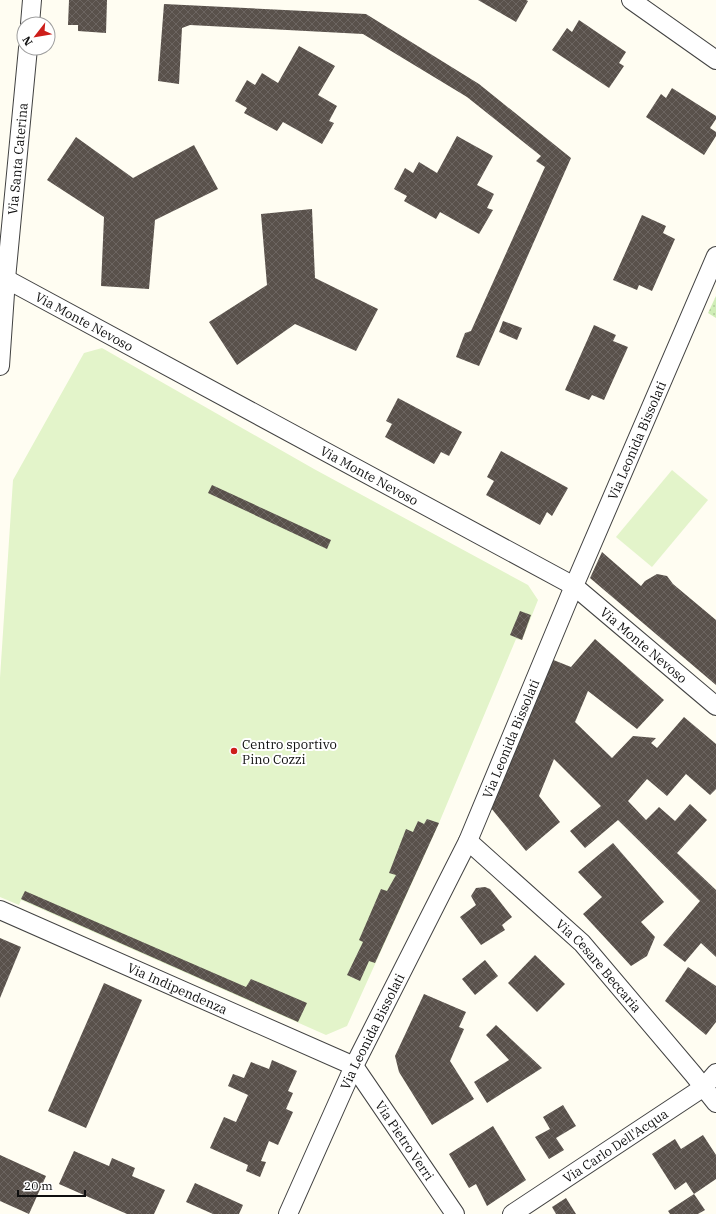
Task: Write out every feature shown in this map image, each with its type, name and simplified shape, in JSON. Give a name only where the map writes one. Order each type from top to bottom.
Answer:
[{"type":"street","points":[[31,16],[32,0]]},
{"type":"street","points":[[631,0],[716,60]]},
{"type":"street","name":"Via Santa Caterina","points":[[0,366],[3,279],[27,56]]},
{"type":"street","name":"Via Leonida Bissolati","points":[[288,1214],[354,1066],[468,841],[574,586],[716,256]]},
{"type":"street","name":"Via Monte Nevoso","points":[[3,279],[574,586],[716,706]]},
{"type":"street","name":"Via Cesare Beccaria","points":[[468,841],[582,943],[716,1103]]},
{"type":"street","name":"Via Indipendenza","points":[[0,910],[354,1066]]},
{"type":"street","name":"Via Pietro Verri","points":[[354,1066],[454,1214]]},
{"type":"street","name":"Via Carlo Dell'Acqua","points":[[512,1214],[704,1087],[716,1073]]},
{"type":"green space","points":[[716,296],[716,318],[708,313]]},
{"type":"green space","name":"Centro sportivo Pino Cozzi","points":[[102,348],[314,469],[528,585],[538,600],[522,640],[516,639],[439,823],[347,1026],[326,1035],[21,900],[19,905],[0,897],[0,678],[13,480],[84,353]]},
{"type":"green space","points":[[672,470],[708,500],[652,567],[616,537]]},
{"type":"building","points":[[69,0],[107,0],[106,33],[78,31],[78,25],[68,25]]},
{"type":"building","points":[[478,0],[526,0],[528,1],[516,22]]},
{"type":"building","points":[[164,4],[366,14],[479,84],[571,158],[479,366],[456,357],[465,333],[471,331],[545,167],[536,161],[541,156],[467,97],[363,34],[190,25],[182,28],[179,84],[158,81]]},
{"type":"building","points":[[579,20],[626,52],[619,63],[624,66],[609,88],[552,50],[567,28],[572,32]]},
{"type":"building","points":[[299,46],[335,66],[318,95],[337,106],[329,121],[334,123],[322,144],[283,122],[277,131],[244,113],[247,108],[235,101],[247,80],[255,85],[262,73],[278,83]]},
{"type":"building","points":[[672,88],[716,116],[716,119],[710,128],[716,132],[716,136],[704,155],[646,117],[661,94],[666,98]]},
{"type":"building","points":[[457,136],[493,156],[477,185],[494,194],[487,208],[493,210],[479,234],[440,212],[436,219],[404,201],[407,196],[394,189],[405,168],[413,173],[419,162],[437,173]]},
{"type":"building","points":[[76,137],[133,178],[194,145],[218,189],[155,220],[149,289],[101,286],[104,217],[47,180]]},
{"type":"building","points":[[312,209],[315,278],[378,309],[356,351],[295,324],[237,365],[209,322],[267,285],[261,214]]},
{"type":"building","points":[[642,215],[666,226],[663,233],[675,239],[652,291],[639,285],[637,290],[613,280]]},
{"type":"building","points":[[503,321],[522,328],[517,340],[499,332]]},
{"type":"building","points":[[594,325],[616,335],[613,341],[628,347],[604,400],[592,395],[589,400],[565,390]]},
{"type":"building","points":[[398,398],[462,432],[449,456],[441,452],[434,464],[385,437],[392,424],[386,421]]},
{"type":"building","points":[[501,451],[568,488],[552,516],[547,512],[540,525],[486,495],[494,481],[487,477]]},
{"type":"building","points":[[212,485],[331,540],[327,549],[208,493]]},
{"type":"building","points":[[602,552],[641,586],[645,581],[657,574],[667,576],[673,584],[716,620],[716,685],[590,578]]},
{"type":"building","points":[[520,611],[531,615],[522,640],[510,635]]},
{"type":"building","points":[[595,639],[664,700],[637,729],[588,691],[575,722],[612,758],[633,736],[656,738],[651,743],[657,748],[684,717],[716,744],[716,789],[710,795],[686,774],[667,796],[647,779],[628,801],[646,820],[659,807],[675,821],[690,804],[707,820],[677,853],[716,890],[716,957],[701,943],[685,962],[663,945],[700,901],[618,820],[585,848],[570,831],[601,806],[554,759],[539,796],[560,822],[526,851],[491,808],[551,659],[571,667]]},
{"type":"building","points":[[427,819],[439,823],[375,963],[369,961],[360,981],[347,975],[363,942],[359,940],[381,889],[387,891],[396,875],[389,873],[406,829],[413,832],[418,821],[424,824]]},
{"type":"building","points":[[613,843],[664,902],[641,922],[655,937],[647,956],[631,966],[583,914],[602,897],[578,872]]},
{"type":"building","points":[[485,887],[490,889],[512,917],[502,925],[505,930],[481,945],[460,917],[476,905],[471,896],[476,888]]},
{"type":"building","points":[[25,891],[246,987],[251,979],[307,1003],[298,1022],[21,899]]},
{"type":"building","points":[[0,938],[21,947],[0,998]]},
{"type":"building","points":[[535,955],[565,984],[537,1012],[508,983]]},
{"type":"building","points":[[485,960],[498,976],[475,995],[462,979]]},
{"type":"building","points":[[688,967],[716,986],[716,1022],[706,1035],[665,1001]]},
{"type":"building","points":[[104,983],[142,1000],[86,1128],[48,1111]]},
{"type":"building","points":[[424,994],[466,1012],[459,1027],[464,1029],[450,1061],[474,1099],[432,1125],[399,1072],[395,1056]]},
{"type":"building","points":[[496,1025],[542,1068],[487,1103],[474,1082],[509,1060],[486,1035]]},
{"type":"building","points":[[272,1060],[297,1071],[288,1091],[293,1093],[286,1109],[293,1112],[278,1145],[269,1141],[261,1161],[266,1162],[260,1177],[246,1171],[248,1165],[210,1148],[224,1117],[236,1122],[248,1095],[228,1086],[233,1074],[244,1078],[251,1062],[269,1069]]},
{"type":"building","points":[[563,1105],[576,1126],[556,1138],[564,1150],[549,1159],[535,1137],[550,1129],[543,1117]]},
{"type":"building","points":[[493,1126],[526,1180],[487,1206],[476,1184],[469,1188],[449,1154]]},
{"type":"building","points":[[703,1135],[716,1155],[716,1179],[694,1194],[686,1182],[675,1190],[652,1154],[675,1139],[681,1149]]},
{"type":"building","points":[[74,1151],[109,1166],[112,1158],[135,1168],[132,1176],[165,1190],[154,1214],[127,1214],[59,1184]]},
{"type":"building","points":[[0,1155],[46,1176],[29,1214],[0,1201]]},
{"type":"building","points":[[195,1183],[243,1205],[239,1214],[213,1214],[186,1202]]},
{"type":"building","points":[[694,1194],[705,1210],[698,1214],[670,1214],[668,1211]]},
{"type":"building","points":[[566,1198],[576,1214],[556,1214],[552,1207]]},
{"type":"place","name":"Centro sportivo Pino Cozzi","points":[[234,751]]}]
